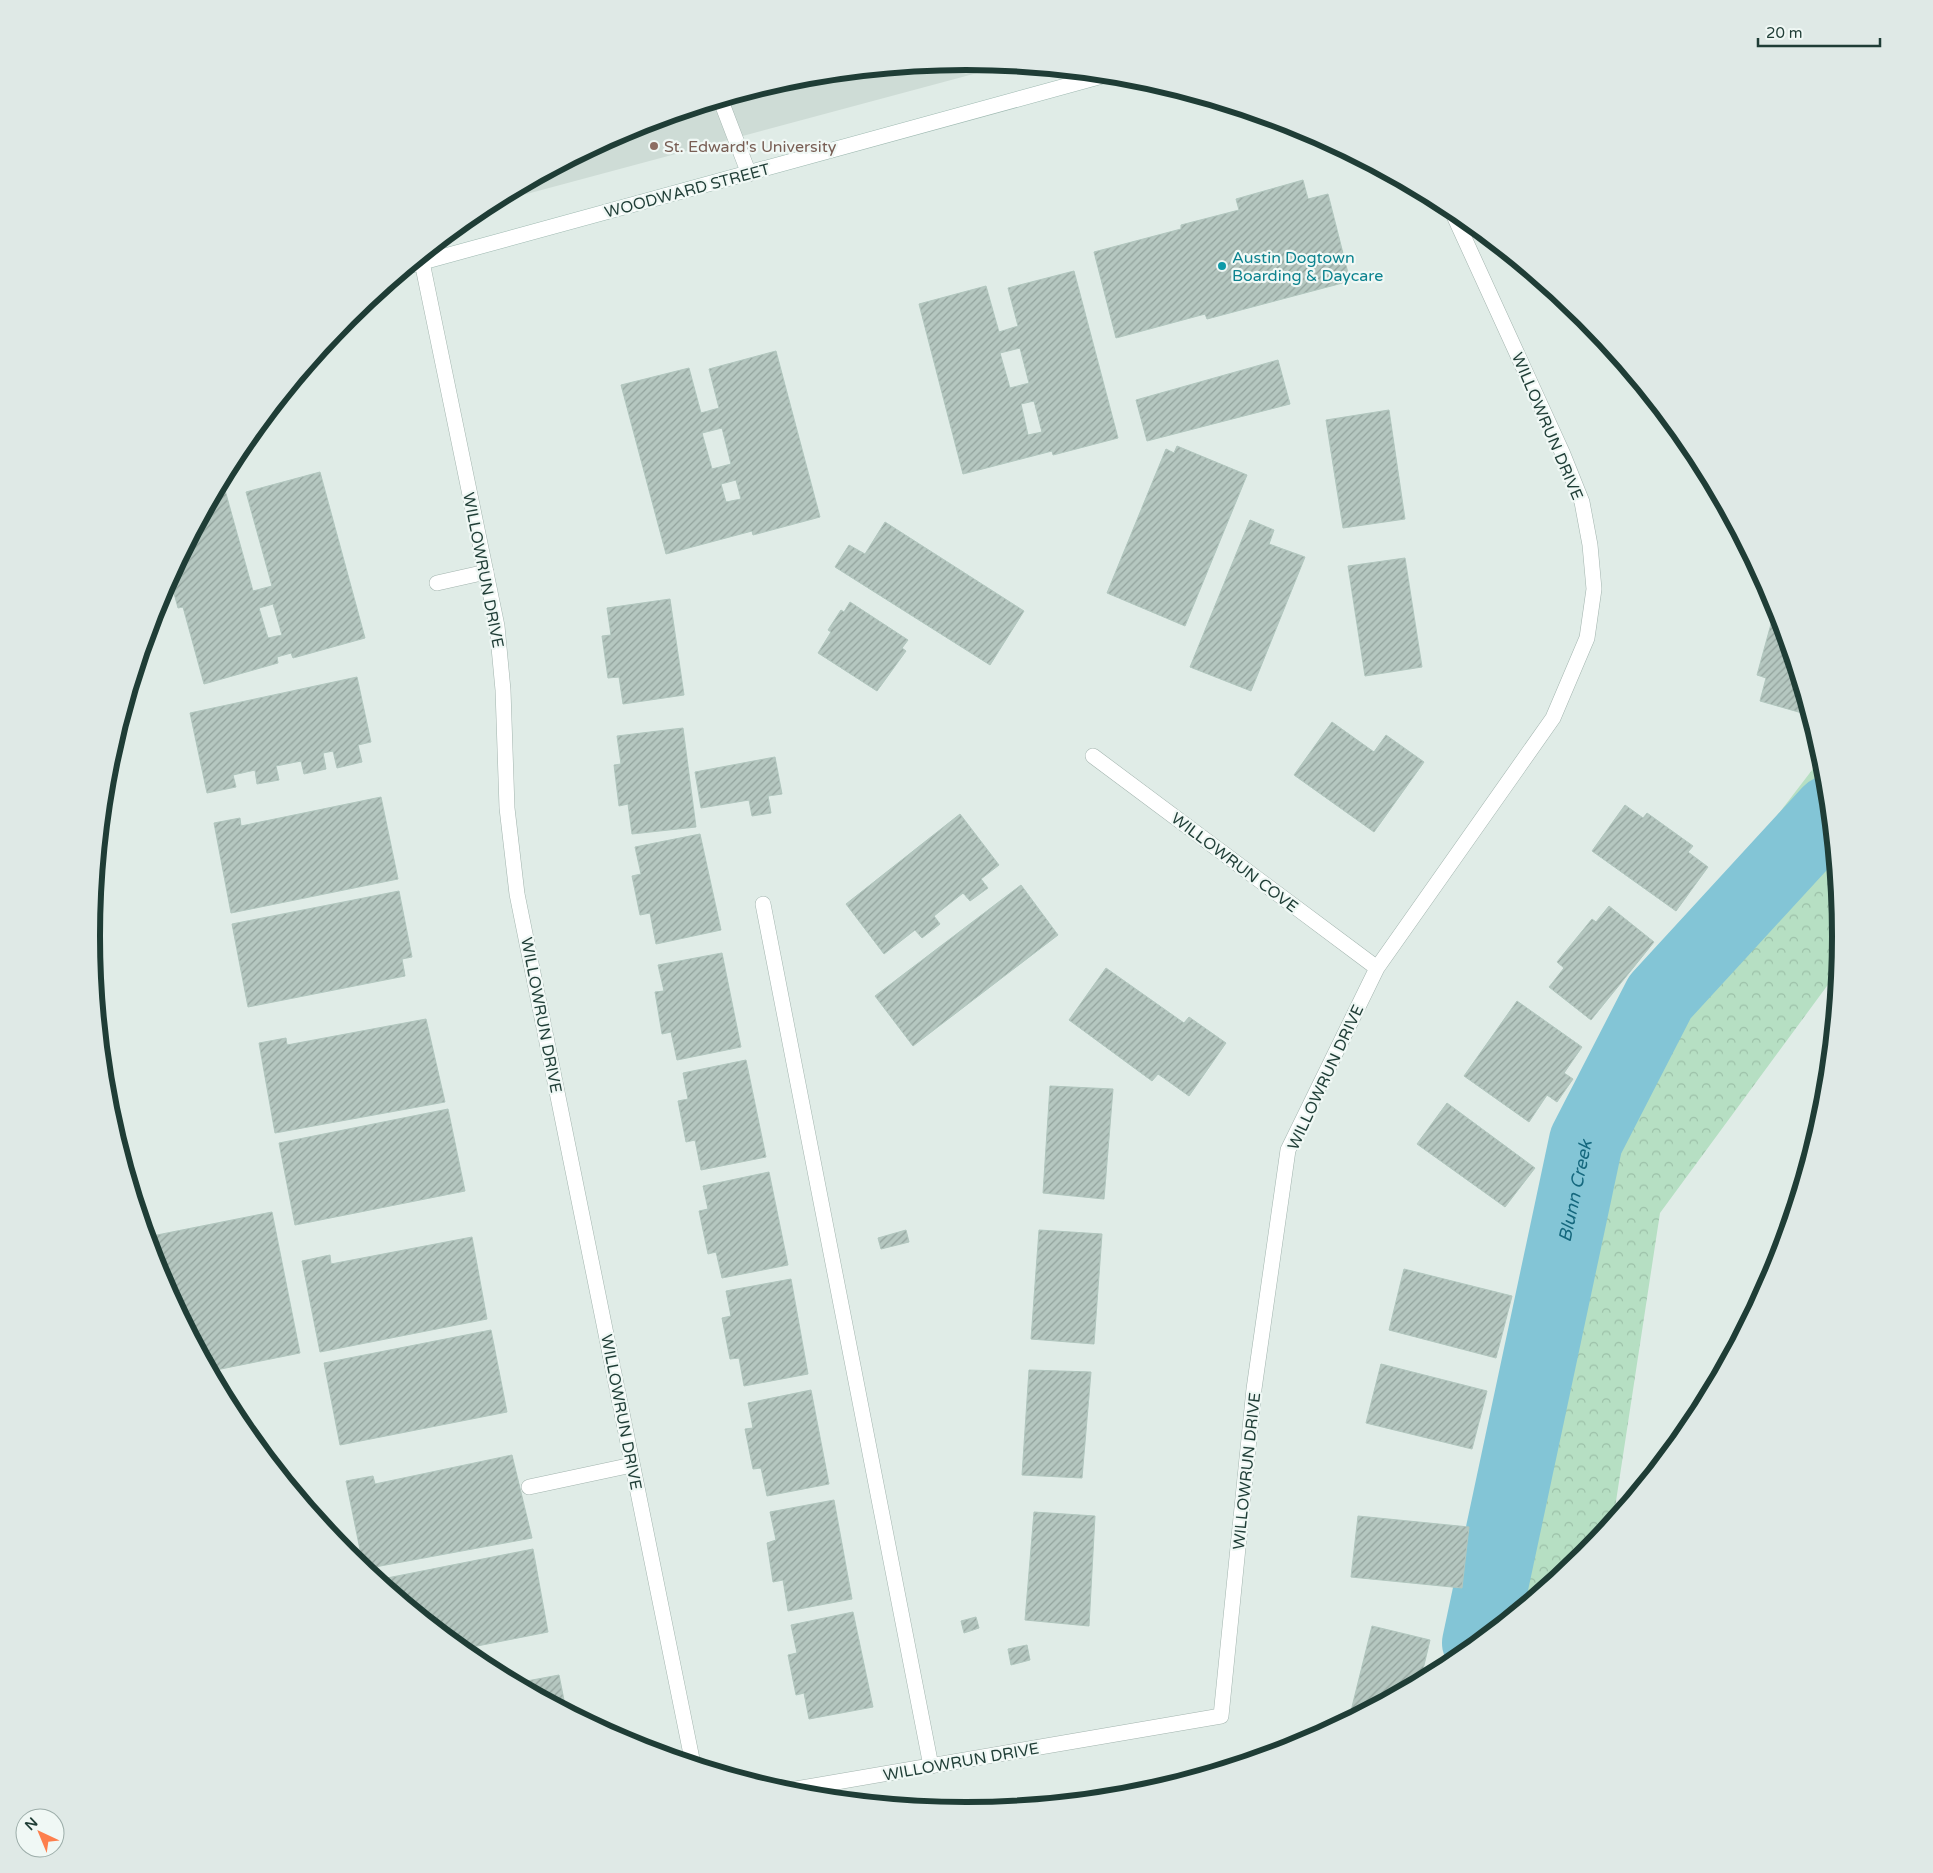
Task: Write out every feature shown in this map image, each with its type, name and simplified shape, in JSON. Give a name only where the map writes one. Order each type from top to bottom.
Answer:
[{"type":"street","name":"WOODWARD STREET","points":[[424,261],[1091,79]]},
{"type":"street","points":[[722,106],[748,174]]},
{"type":"street","name":"WILLOWRUN DRIVE","points":[[805,1787],[1221,1716],[1254,1389],[1288,1150],[1377,968],[1553,718],[1587,638],[1594,590],[1590,546],[1582,502],[1562,452],[1457,223]]},
{"type":"street","name":"WILLOWRUN DRIVE","points":[[418,266],[498,626],[503,690],[507,808],[517,894],[692,1758]]},
{"type":"street","points":[[437,583],[486,572]]},
{"type":"street","name":"WILLOWRUN COVE","points":[[1093,756],[1377,968]]},
{"type":"street","points":[[763,904],[930,1766]]},
{"type":"street","points":[[529,1487],[632,1465]]},
{"type":"shaded area","name":"St. Edward's University","points":[[986,71],[516,197],[583,159],[635,136],[688,116],[742,100],[797,87],[853,77],[910,72]]},
{"type":"green space","points":[[1816,765],[1826,823],[1831,880],[1833,936],[1831,980],[1660,1213],[1614,1512],[1538,1588],[1494,1624],[1450,1656],[1564,1170],[1591,1101],[1648,984]]},
{"type":"building","name":"Austin Dogtown Boarding & Daycare","points":[[1303,180],[1308,199],[1328,194],[1350,281],[1207,319],[1205,314],[1116,338],[1094,252],[1181,229],[1181,225],[1239,210],[1236,199]]},
{"type":"building","points":[[1074,271],[1118,438],[1053,455],[1052,451],[963,474],[919,304],[986,286],[999,332],[1018,326],[1008,288]],"holes":[[[1020,348],[1029,383],[1010,388],[1000,353]],[[1034,401],[1042,432],[1028,435],[1021,404]]]},
{"type":"building","points":[[776,351],[820,517],[753,535],[752,531],[666,554],[621,385],[689,368],[701,413],[719,408],[709,369]],"holes":[[[722,428],[731,464],[712,469],[702,433]],[[736,480],[741,499],[726,502],[721,484]]]},
{"type":"building","points":[[1278,360],[1290,404],[1147,441],[1136,400]]},
{"type":"building","points":[[1389,410],[1405,519],[1343,528],[1326,420]]},
{"type":"building","points":[[1177,446],[1247,475],[1185,626],[1107,593],[1166,449],[1174,453]]},
{"type":"building","points":[[320,472],[365,638],[293,658],[291,653],[277,657],[278,663],[204,684],[183,607],[178,608],[173,589],[189,553],[224,490],[253,591],[272,586],[246,492]],"holes":[[[273,604],[282,635],[268,638],[259,608]]]},
{"type":"building","points":[[1250,520],[1274,530],[1269,544],[1305,557],[1251,691],[1190,667]]},
{"type":"building","points":[[885,522],[1024,611],[990,665],[835,567],[849,545],[865,554]]},
{"type":"building","points":[[1405,558],[1422,667],[1365,676],[1348,566]]},
{"type":"building","points":[[670,599],[684,695],[623,704],[619,677],[608,678],[602,636],[611,635],[607,608]]},
{"type":"building","points":[[850,602],[908,640],[902,648],[906,651],[877,691],[818,653],[831,632],[828,630],[841,610],[844,612]]},
{"type":"building","points":[[1771,624],[1774,624],[1787,658],[1803,713],[1760,701],[1766,678],[1757,675]]},
{"type":"building","points":[[357,677],[371,742],[358,745],[362,762],[337,768],[333,751],[323,753],[326,769],[304,774],[301,761],[276,766],[279,780],[257,784],[255,770],[233,775],[236,787],[207,793],[190,713]]},
{"type":"building","points":[[1332,722],[1374,752],[1386,735],[1424,762],[1374,832],[1294,775]]},
{"type":"building","points":[[683,728],[696,827],[632,834],[628,804],[619,806],[614,765],[621,764],[617,736]]},
{"type":"building","points":[[775,757],[782,794],[768,796],[771,813],[752,816],[749,800],[701,808],[695,772]]},
{"type":"building","points":[[381,797],[398,879],[231,913],[214,823],[240,818],[241,826]]},
{"type":"building","points":[[1625,805],[1643,818],[1647,813],[1693,846],[1688,852],[1708,867],[1676,911],[1592,851]]},
{"type":"building","points":[[960,814],[999,865],[981,879],[988,888],[970,901],[963,893],[934,916],[940,924],[922,938],[915,930],[884,954],[846,904]]},
{"type":"building","points":[[700,834],[721,930],[656,944],[650,913],[640,915],[632,876],[641,874],[635,847]]},
{"type":"building","points":[[1021,885],[1058,935],[913,1046],[875,996]]},
{"type":"building","points":[[399,891],[412,957],[402,959],[405,976],[248,1007],[232,924]]},
{"type":"building","points":[[1609,906],[1654,942],[1591,1020],[1549,987],[1564,968],[1557,962],[1592,919],[1596,922]]},
{"type":"building","points":[[722,953],[741,1047],[677,1060],[671,1032],[662,1034],[655,992],[664,991],[658,965]]},
{"type":"building","points":[[1106,968],[1184,1023],[1189,1017],[1226,1043],[1189,1096],[1158,1074],[1152,1081],[1069,1020]]},
{"type":"building","points":[[1517,1001],[1582,1047],[1564,1073],[1573,1079],[1557,1102],[1547,1095],[1529,1122],[1464,1076]]},
{"type":"building","points":[[426,1019],[445,1102],[275,1133],[259,1043],[286,1038],[287,1045]]},
{"type":"building","points":[[746,1060],[766,1157],[701,1170],[695,1140],[686,1142],[678,1101],[688,1099],[683,1073]]},
{"type":"building","points":[[1050,1086],[1113,1089],[1104,1199],[1043,1193]]},
{"type":"building","points":[[1447,1103],[1535,1168],[1505,1207],[1417,1144]]},
{"type":"building","points":[[448,1109],[465,1191],[295,1225],[279,1143]]},
{"type":"building","points":[[769,1172],[788,1265],[722,1278],[716,1252],[708,1254],[699,1211],[708,1209],[703,1186]]},
{"type":"building","points":[[272,1212],[300,1353],[216,1370],[189,1320],[154,1236]]},
{"type":"building","points":[[906,1230],[909,1242],[881,1249],[878,1238]]},
{"type":"building","points":[[1039,1230],[1102,1234],[1094,1344],[1031,1339]]},
{"type":"building","points":[[472,1237],[487,1319],[320,1352],[302,1261],[330,1255],[331,1264]]},
{"type":"building","points":[[1404,1269],[1512,1296],[1496,1358],[1389,1330]]},
{"type":"building","points":[[791,1279],[808,1374],[744,1386],[739,1358],[730,1359],[722,1318],[731,1316],[726,1291]]},
{"type":"building","points":[[491,1330],[507,1412],[340,1445],[324,1363]]},
{"type":"building","points":[[1381,1364],[1487,1391],[1472,1449],[1366,1423]]},
{"type":"building","points":[[1029,1370],[1091,1372],[1082,1478],[1022,1475]]},
{"type":"building","points":[[811,1390],[829,1484],[767,1496],[761,1468],[753,1469],[745,1429],[753,1428],[748,1403]]},
{"type":"building","points":[[512,1455],[532,1538],[373,1567],[361,1556],[346,1481],[373,1476],[375,1484]]},
{"type":"building","points":[[834,1500],[852,1599],[788,1611],[783,1580],[773,1582],[767,1543],[776,1540],[770,1512]]},
{"type":"building","points":[[1034,1512],[1095,1516],[1089,1626],[1025,1620]]},
{"type":"building","points":[[1358,1516],[1469,1527],[1462,1588],[1351,1577]]},
{"type":"building","points":[[533,1549],[548,1632],[471,1647],[439,1624],[385,1578]]},
{"type":"building","points":[[853,1612],[873,1707],[809,1719],[804,1693],[796,1695],[788,1655],[797,1653],[791,1625]]},
{"type":"building","points":[[976,1617],[979,1628],[964,1633],[961,1621]]},
{"type":"building","points":[[1372,1626],[1430,1640],[1422,1673],[1350,1714]]},
{"type":"building","points":[[1027,1645],[1030,1660],[1011,1665],[1008,1649]]},
{"type":"building","points":[[559,1675],[565,1704],[533,1687],[524,1681]]},
{"type":"waterway","name":"Blunn Creek","points":[[1481,1633],[1586,1141],[1660,997],[1825,817]]},
{"type":"place","name":"St. Edward's University","points":[[654,146]]},
{"type":"place","name":"Austin Dogtown Boarding & Daycare","points":[[1222,266]]}]
